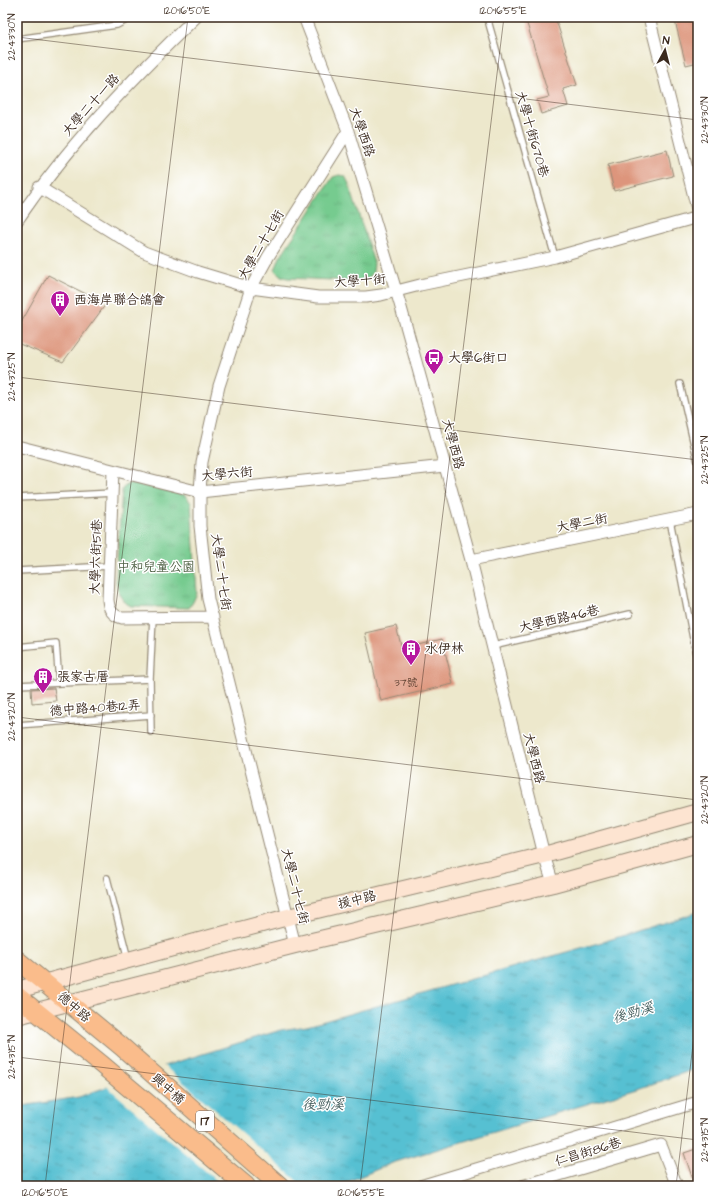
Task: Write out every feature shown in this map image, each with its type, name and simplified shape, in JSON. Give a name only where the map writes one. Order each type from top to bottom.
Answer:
[{"type":"main road","name":"德中路","points":[[17,960],[121,1046],[129,1055]]},
{"type":"main road","name":"德中路","points":[[17,996],[101,1064]]},
{"type":"main road","name":"興中橋","points":[[129,1055],[280,1186]]},
{"type":"main road","name":"興中橋","points":[[101,1064],[246,1186]]},
{"type":"street","name":"大學二十一路","points":[[17,221],[39,187],[105,109],[196,17]]},
{"type":"street","name":"大學西路","points":[[304,17],[348,131],[397,291],[471,560],[544,854],[553,884]]},
{"type":"street","points":[[649,17],[698,213]]},
{"type":"street","name":"大學二十七街","points":[[295,945],[208,599],[200,526],[200,492],[202,462],[219,386],[252,288],[268,257],[348,131]]},
{"type":"street","name":"大學十街","points":[[39,187],[144,252],[198,272],[252,288],[318,297],[366,297],[397,291],[555,257],[698,217]]},
{"type":"street","name":"大學六街","points":[[17,446],[200,492],[445,466]]},
{"type":"street","name":"大學六街51巷","points":[[113,471],[108,600],[109,608],[114,616],[122,618],[213,617]]},
{"type":"street","name":"大學二街","points":[[471,560],[698,514]]},
{"type":"street","name":"援中路","points":[[17,990],[288,917],[544,854],[698,812]]},
{"type":"street","points":[[17,1016],[295,945],[553,884],[698,844]]},
{"type":"street","points":[[420,1186],[698,1102]]},
{"type":"street","name":"仁昌街86巷","points":[[522,1186],[661,1145],[677,1186]]},
{"type":"lane","points":[[17,39],[118,25],[132,17]]},
{"type":"lane","name":"大學十街670巷","points":[[487,17],[555,257]]},
{"type":"lane","points":[[680,384],[698,462]]},
{"type":"lane","points":[[17,498],[112,493]]},
{"type":"lane","points":[[670,520],[696,654]]},
{"type":"lane","points":[[17,571],[109,566]]},
{"type":"lane","name":"大學西路46巷","points":[[493,646],[630,614]]},
{"type":"lane","points":[[151,732],[150,679],[153,618]]},
{"type":"lane","points":[[17,647],[56,643],[59,683]]},
{"type":"lane","points":[[17,686],[150,679]]},
{"type":"lane","name":"德中路40巷12弄","points":[[17,725],[151,715]]},
{"type":"lane","points":[[107,878],[129,960]]},
{"type":"green space","points":[[339,175],[345,176],[349,184],[374,263],[373,272],[369,278],[357,281],[287,278],[281,276],[275,270],[280,257],[333,177]]},
{"type":"green space","name":"中和兒童公園","points":[[129,483],[185,495],[191,503],[197,593],[189,608],[131,606],[124,602],[119,594],[116,579],[122,489]]},
{"type":"water","name":"後勁溪","points":[[698,912],[698,1068],[643,1087],[392,1163],[338,1186],[17,1186],[17,1107],[79,1097],[167,1065],[281,1030],[307,1026],[609,940]]},
{"type":"pier","points":[[162,1064],[303,1186],[223,1186],[105,1085]]},
{"type":"building","points":[[525,17],[555,17],[577,85],[563,89],[568,106],[541,114],[537,100],[549,97]]},
{"type":"building","points":[[674,17],[698,17],[698,62],[686,65]]},
{"type":"building","points":[[667,150],[673,176],[614,191],[608,165]]},
{"type":"building","name":"西海岸聯合鴿會","points":[[48,275],[106,304],[63,362],[17,343],[17,330]]},
{"type":"building","name":"水伊林","points":[[396,626],[402,649],[442,639],[453,684],[381,701],[365,633]]},
{"type":"building","name":"張家古厝","points":[[54,688],[56,701],[32,703],[31,689]]},
{"type":"building","points":[[696,1149],[698,1156],[698,1186],[695,1186],[684,1153]]},
{"type":"place","name":"西海岸聯合鴿會","points":[[60,317]]},
{"type":"place","name":"大學6街口","points":[[434,375]]},
{"type":"place","name":"水伊林","points":[[411,666]]},
{"type":"place","name":"張家古厝","points":[[43,694]]}]
